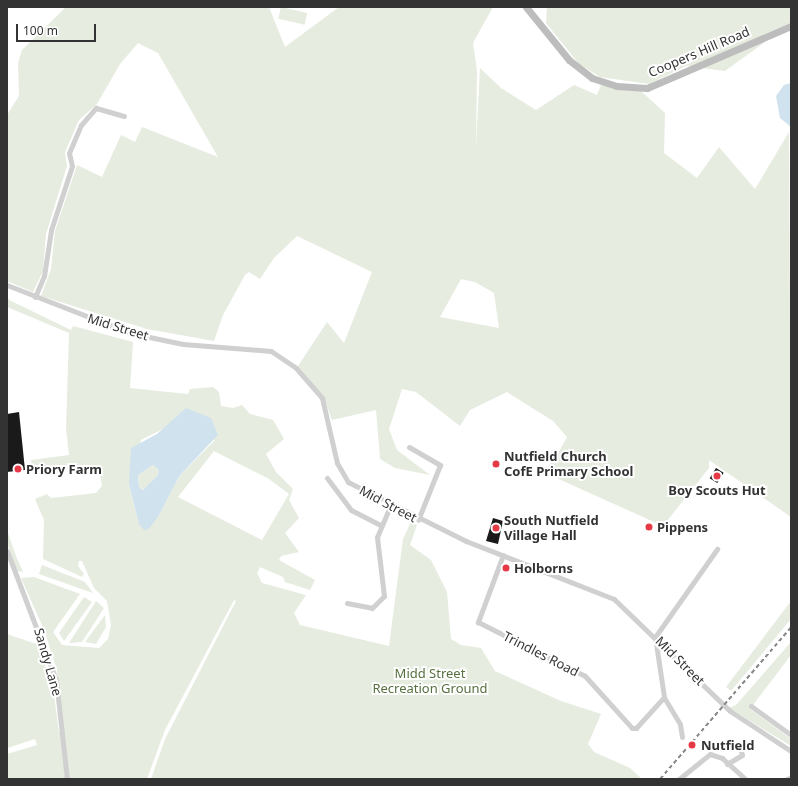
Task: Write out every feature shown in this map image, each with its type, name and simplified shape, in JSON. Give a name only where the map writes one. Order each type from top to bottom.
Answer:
[{"type":"street","name":"Coopers Hill Road","points":[[526,7],[569,60],[592,78],[617,86],[647,88],[791,26]]},
{"type":"street","points":[[35,297],[44,276],[51,230],[72,166],[69,153],[81,125],[96,108],[124,116]]},
{"type":"street","name":"Mid Street","points":[[7,285],[35,297],[136,334],[183,344],[271,351],[296,368],[322,398],[337,463],[348,482],[418,520],[614,599],[730,711],[791,750]]},
{"type":"street","points":[[409,447],[440,465],[418,520]]},
{"type":"street","points":[[327,478],[351,510],[380,525]]},
{"type":"street","points":[[347,603],[372,608],[384,596],[377,547],[380,525],[390,506]]},
{"type":"street","points":[[682,737],[680,724],[664,697],[655,637],[717,549]]},
{"type":"street","name":"Sandy Lane","points":[[7,550],[56,680],[67,779]]},
{"type":"street","name":"Trindles Road","points":[[503,555],[478,622],[585,676],[598,687],[610,707],[632,728],[636,728],[664,697]]},
{"type":"street","points":[[751,706],[791,735]]},
{"type":"street","points":[[727,764],[742,755],[741,751]]},
{"type":"street","points":[[679,779],[710,754],[716,754],[745,779]]},
{"type":"street","points":[[787,779],[791,776]]},
{"type":"green space","points":[[66,7],[269,7],[285,47],[339,7],[493,7],[473,43],[477,71],[476,148],[480,68],[501,88],[536,110],[574,85],[597,95],[601,85],[641,91],[665,113],[664,153],[697,178],[719,147],[755,189],[789,132],[791,517],[709,460],[709,468],[663,526],[543,472],[556,457],[567,437],[553,421],[507,392],[470,410],[460,426],[416,392],[402,389],[389,429],[397,450],[430,475],[395,468],[380,459],[376,410],[332,420],[324,398],[298,366],[327,322],[344,343],[372,272],[297,236],[274,258],[260,279],[249,272],[245,275],[223,315],[214,341],[147,329],[41,296],[51,269],[55,231],[77,165],[102,177],[121,135],[135,142],[142,127],[218,157],[158,53],[138,43],[120,64],[97,104],[79,120],[65,152],[67,166],[46,234],[43,271],[33,292],[7,281],[7,115],[19,96],[18,63],[22,50]],"holes":[[[461,279],[475,282],[494,293],[499,328],[440,317]]]},
{"type":"green space","points":[[281,7],[307,13],[305,25],[278,19]]},
{"type":"green space","points":[[547,7],[791,7],[791,23],[725,71],[686,66],[649,84],[600,77],[579,64],[546,23]]},
{"type":"green space","name":"Midd Street Recreation Ground","points":[[7,295],[9,300],[71,330],[73,326],[133,342],[130,388],[188,394],[190,389],[213,387],[219,392],[221,406],[233,408],[242,405],[250,414],[273,420],[284,439],[266,454],[276,472],[293,489],[289,500],[299,518],[285,533],[299,552],[281,556],[279,560],[315,580],[310,590],[285,582],[283,577],[260,567],[257,573],[262,583],[306,595],[294,613],[300,625],[389,646],[403,539],[411,522],[417,525],[410,545],[431,560],[447,592],[451,639],[461,645],[481,648],[495,671],[561,701],[601,714],[588,744],[594,752],[630,768],[642,779],[151,779],[165,739],[236,601],[234,600],[165,730],[147,779],[7,779],[7,754],[37,745],[35,739],[7,748],[7,634],[39,645],[54,695],[59,732],[64,731],[57,671],[45,632],[21,578],[34,577],[80,594],[53,632],[62,645],[99,648],[108,639],[111,625],[107,601],[94,588],[82,561],[79,561],[78,566],[84,574],[82,577],[43,559],[44,520],[35,499],[47,494],[51,498],[96,493],[102,486],[99,469],[94,470],[93,467],[75,469],[75,472],[66,467],[60,469],[61,473],[32,473],[31,460],[69,455],[66,429],[69,333],[7,307]],"holes":[[[167,427],[215,440],[180,475],[159,515],[139,524],[129,484],[141,440]],[[214,451],[269,479],[289,494],[262,540],[178,497]]]},
{"type":"green space","points":[[153,465],[159,470],[158,475],[144,490],[139,487],[138,475]]},
{"type":"green space","points":[[7,530],[23,572],[17,571],[7,543]]},
{"type":"green space","points":[[42,565],[85,582],[93,593],[39,574]]},
{"type":"green space","points":[[84,597],[92,602],[64,641],[59,633]]},
{"type":"green space","points":[[96,601],[104,608],[82,642],[69,643]]},
{"type":"green space","points":[[791,601],[791,619],[731,691],[726,687]]},
{"type":"green space","points":[[105,615],[106,627],[96,644],[85,642]]},
{"type":"green space","points":[[791,642],[791,655],[750,709],[791,739],[791,746],[729,708],[736,705]]},
{"type":"water","points":[[791,83],[791,127],[780,118],[776,96],[784,85]]},
{"type":"water","points":[[186,408],[211,418],[218,435],[180,475],[159,515],[149,529],[144,530],[139,524],[129,484],[131,448],[157,434]],"holes":[[[153,465],[159,470],[158,475],[143,490],[139,487],[138,475]]]},
{"type":"building","points":[[19,412],[25,470],[7,472],[7,414]]},
{"type":"building","name":"Boy Scouts Hut","points":[[716,468],[724,473],[717,483],[710,478]]},
{"type":"building","name":"South Nutfield Village Hall","points":[[493,518],[503,521],[498,544],[486,541]]},
{"type":"railway","points":[[660,779],[791,627]]},
{"type":"place","name":"Nutfield Church CofE Primary School","points":[[496,464]]},
{"type":"place","name":"Priory Farm","points":[[18,469]]},
{"type":"place","name":"Boy Scouts Hut","points":[[717,476]]},
{"type":"place","name":"Pippens","points":[[649,527]]},
{"type":"place","name":"South Nutfield Village Hall","points":[[496,528]]},
{"type":"place","name":"Holborns","points":[[506,568]]},
{"type":"place","name":"Nutfield","points":[[692,745]]}]
